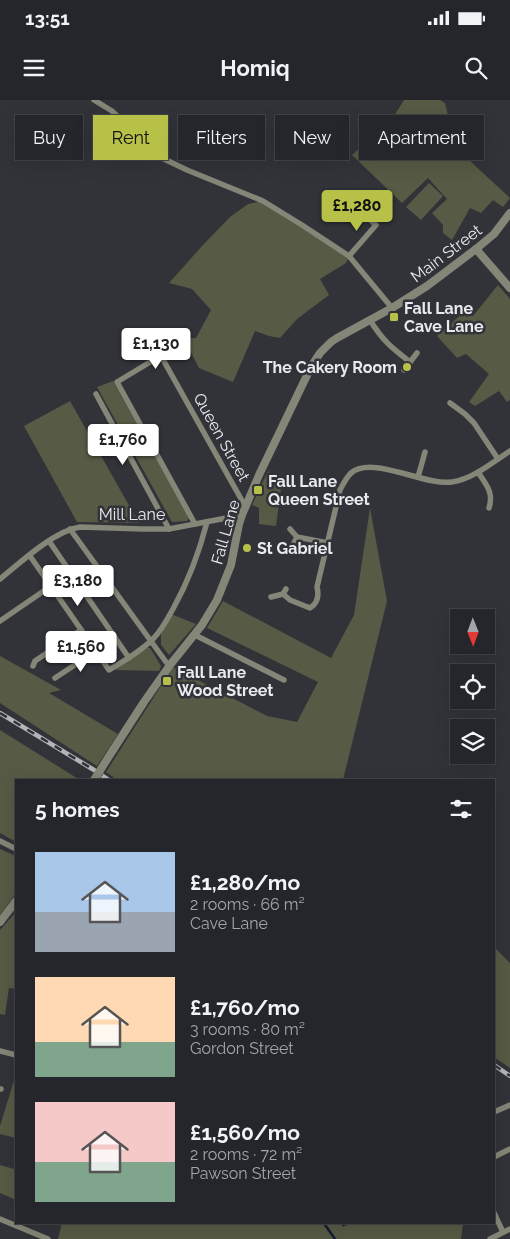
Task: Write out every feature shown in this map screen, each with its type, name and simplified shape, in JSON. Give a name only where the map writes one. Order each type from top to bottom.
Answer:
[{"type":"street","points":[[94,100],[112,111],[162,158],[263,201],[349,256],[392,308]]},
{"type":"street","points":[[349,256],[376,225],[356,208]]},
{"type":"street","name":"Main Street","points":[[392,308],[427,286],[476,249],[494,234],[510,213]]},
{"type":"street","points":[[476,249],[510,288]]},
{"type":"street","name":"Fall Lane","points":[[95,779],[144,702],[195,634],[217,600],[231,565],[242,515],[304,381],[320,353],[337,338],[392,308]]},
{"type":"street","points":[[370,320],[378,333],[392,348],[410,362]]},
{"type":"street","points":[[185,341],[117,382],[195,524]]},
{"type":"street","points":[[404,370],[417,353]]},
{"type":"street","name":"Queen Street","points":[[161,356],[246,506]]},
{"type":"street","points":[[96,394],[169,528]]},
{"type":"street","points":[[450,404],[474,423],[498,459]]},
{"type":"street","points":[[465,414],[470,408]]},
{"type":"street","points":[[310,616],[310,608],[317,599],[317,587],[340,490],[344,481],[351,473],[371,467],[383,468],[441,482],[453,482],[478,472],[510,451]]},
{"type":"street","points":[[418,477],[425,452]]},
{"type":"street","points":[[478,472],[491,495],[489,508]]},
{"type":"street","name":"Mill Lane","points":[[0,579],[49,541],[70,529],[80,527],[169,528],[242,515]]},
{"type":"street","points":[[30,556],[109,670],[129,658],[160,632],[190,577],[197,560],[207,522]]},
{"type":"street","points":[[290,528],[297,537],[328,543]]},
{"type":"street","points":[[70,529],[170,665]]},
{"type":"street","points":[[292,547],[297,537]]},
{"type":"street","points":[[49,541],[129,658]]},
{"type":"street","points":[[0,621],[51,586]]},
{"type":"street","points":[[271,597],[285,592],[290,600],[310,608]]},
{"type":"street","points":[[33,666],[35,661],[81,630]]},
{"type":"street","points":[[195,634],[284,680]]},
{"type":"street","points":[[56,678],[96,651]]},
{"type":"street","points":[[0,842],[15,848]]},
{"type":"street","points":[[0,922],[15,902]]},
{"type":"street","points":[[0,1052],[15,1055]]},
{"type":"street","points":[[495,1112],[510,1105]]},
{"type":"street","points":[[495,1156],[510,1149]]},
{"type":"street","points":[[495,1214],[503,1232]]},
{"type":"street","points":[[0,1219],[48,1239]]},
{"type":"street","points":[[490,1239],[510,1229]]},
{"type":"green space","points":[[404,100],[440,100],[445,103],[448,115],[395,115]]},
{"type":"green space","points":[[359,148],[359,160],[469,160],[510,198],[503,207],[493,200],[481,213],[470,208],[452,240],[443,233],[443,225],[432,213],[447,199],[428,178],[402,203],[352,155]]},
{"type":"green space","points":[[429,183],[443,196],[421,220],[406,207]]},
{"type":"green space","points":[[263,201],[349,256],[346,263],[320,279],[329,295],[297,319],[280,338],[255,331],[233,382],[199,368],[182,338],[196,338],[211,310],[192,289],[169,283],[230,217],[248,204]]},
{"type":"green space","points":[[498,285],[510,299],[510,400],[507,402],[499,391],[475,406],[469,402],[489,374],[466,354],[457,358],[437,336],[466,310],[473,316]]},
{"type":"green space","points":[[113,381],[189,518],[187,521],[172,522],[97,387]]},
{"type":"green space","points":[[70,401],[139,523],[77,522],[24,426]]},
{"type":"green space","points":[[268,471],[282,481],[276,526],[259,524],[259,508],[252,505]]},
{"type":"green space","points":[[370,508],[387,601],[343,779],[116,779],[106,772],[173,667],[267,716],[297,722],[318,682],[207,628],[223,601],[331,658],[354,615]]},
{"type":"green space","points":[[171,614],[196,624],[169,655],[161,645],[161,634]]},
{"type":"green space","points":[[147,648],[150,648],[161,666],[159,671],[115,670]]},
{"type":"green space","points":[[0,656],[61,690],[49,693],[118,734],[97,766],[0,703]]},
{"type":"green space","points":[[0,730],[78,779],[15,779],[15,841],[0,833]]},
{"type":"green space","points":[[0,849],[15,856],[15,894],[0,915]]},
{"type":"green space","points":[[15,913],[15,989],[9,988],[5,1015],[0,1014],[0,930]]},
{"type":"green space","points":[[495,948],[510,963],[510,1068],[495,1058]]},
{"type":"green space","points":[[15,1077],[15,1138],[0,1134],[0,1126]]},
{"type":"green space","points":[[15,1160],[15,1200],[0,1193],[0,1165],[14,1169]]},
{"type":"green space","points":[[62,1224],[463,1224],[461,1239],[58,1239]]},
{"type":"waterway","points":[[324,1224],[335,1239]]},
{"type":"waterway","points":[[343,1224],[346,1224]]},
{"type":"railway","points":[[0,713],[108,779]]},
{"type":"railway","points":[[495,1066],[510,1076]]},
{"type":"place","name":"Fall Lane Cave Lane","points":[[394,317]]},
{"type":"place","name":"The Cakery Room","points":[[407,367]]},
{"type":"place","name":"Fall Lane Queen Street","points":[[258,490]]},
{"type":"place","name":"St Gabriel","points":[[247,548]]},
{"type":"place","name":"Fall Lane Wood Street","points":[[167,681]]}]
